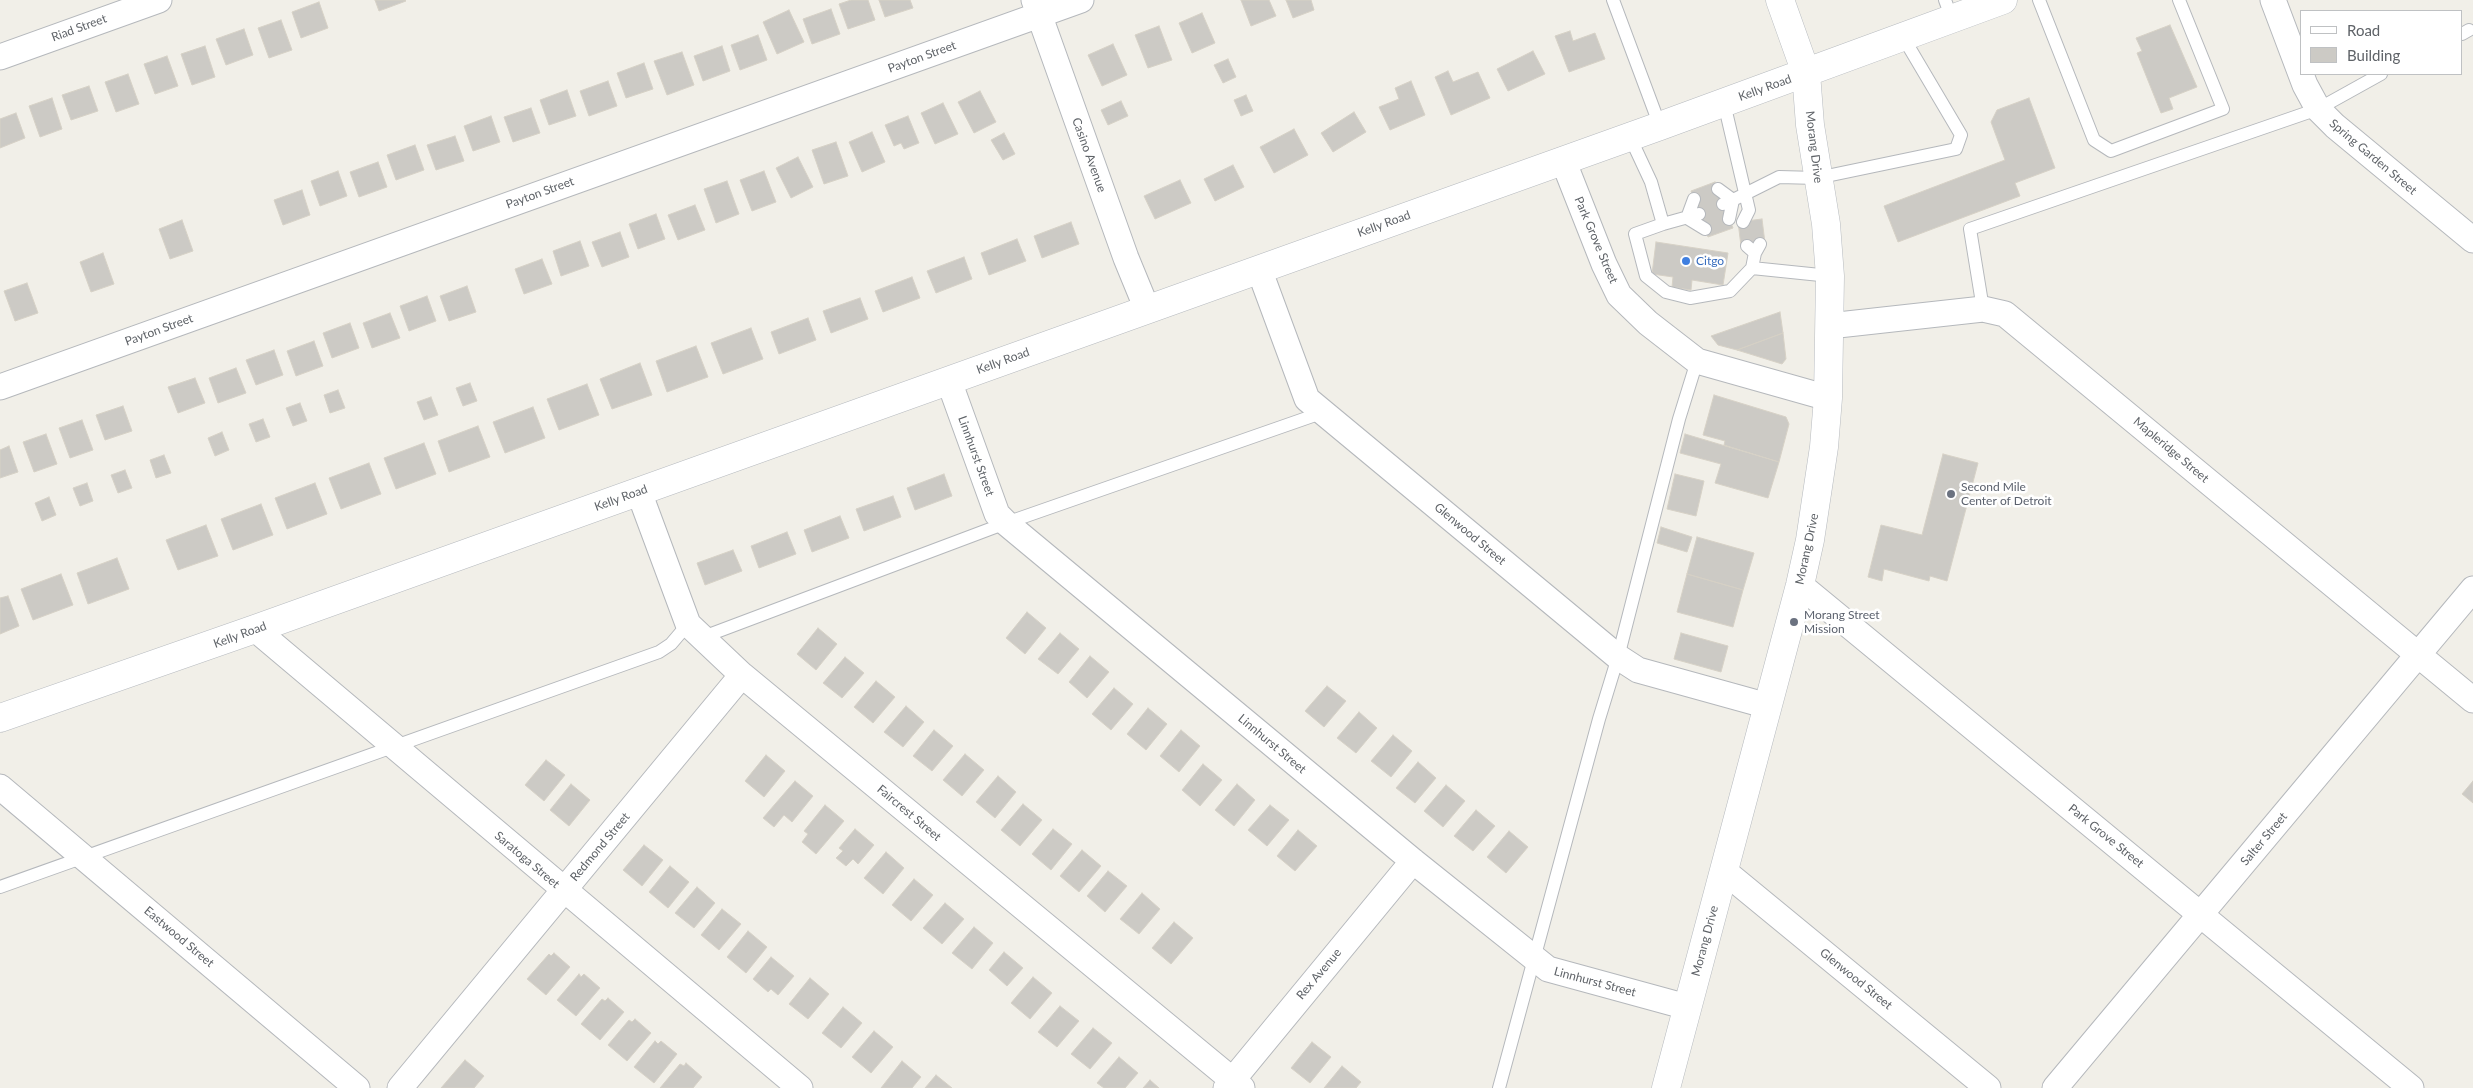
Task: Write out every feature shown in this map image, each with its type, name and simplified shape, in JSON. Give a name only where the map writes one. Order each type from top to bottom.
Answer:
[{"type":"street","name":"Riad Street","points":[[0,57],[159,0]]},
{"type":"street","name":"Payton Street","points":[[0,387],[1036,8],[1081,0]]},
{"type":"street","name":"Morang Drive","points":[[1666,1088],[1800,585],[1818,494],[1828,398],[1830,276],[1826,224],[1818,178],[1806,73],[1780,0]]},
{"type":"street","name":"Kelly Road","points":[[0,718],[255,629],[1630,137],[1903,37],[1948,10],[2004,0]]},
{"type":"street","name":"Spring Garden Street","points":[[2273,0],[2300,72]]},
{"type":"street","name":"Casino Avenue","points":[[1036,8],[1126,258],[1147,309]]},
{"type":"street","name":"Spring Garden Street","points":[[2301,75],[2318,109],[2335,126],[2473,240]]},
{"type":"street","name":"Park Grove Street","points":[[1563,160],[1604,264],[1620,295],[1648,323],[1698,361],[1828,398]]},
{"type":"street","name":"Glenwood Street","points":[[1259,269],[1307,398],[1618,656],[1638,670],[1768,706]]},
{"type":"street","name":"Mapleridge Street","points":[[1829,326],[1983,309],[2006,314],[2473,700]]},
{"type":"street","name":"Linnhurst Street","points":[[949,381],[997,514],[1006,523],[1413,861],[1548,969],[1687,1007]]},
{"type":"street","name":"Faircrest Street","points":[[639,492],[695,631],[742,675],[1233,1085]]},
{"type":"street","name":"Park Grove Street","points":[[1800,585],[2411,1088]]},
{"type":"street","name":"Salter Street","points":[[2055,1088],[2473,589]]},
{"type":"street","name":"Saratoga Street","points":[[255,629],[563,891],[800,1088]]},
{"type":"street","name":"Redmond Street","points":[[400,1088],[742,675]]},
{"type":"street","name":"Eastwood Street","points":[[0,787],[357,1088]]},
{"type":"street","name":"Rex Avenue","points":[[1233,1085],[1413,861]]},
{"type":"street","name":"Glenwood Street","points":[[1724,870],[1988,1088]]},
{"type":"lane","points":[[1612,0],[1660,126]]},
{"type":"lane","points":[[2039,0],[2094,140],[2111,151],[2223,109],[2179,0]]},
{"type":"lane","points":[[1728,202],[1780,177],[1818,178],[1956,149],[1961,135],[1903,37]]},
{"type":"lane","points":[[1983,309],[1970,229],[2318,109],[2379,75]]},
{"type":"lane","points":[[1724,102],[1749,217]]},
{"type":"lane","points":[[1630,137],[1651,182],[1663,224]]},
{"type":"lane","points":[[1718,189],[1728,202],[1729,219]]},
{"type":"lane","points":[[1687,218],[1694,199]]},
{"type":"lane","points":[[1699,214],[1635,234],[1646,276],[1666,292],[1690,298],[1730,291],[1752,268],[1754,248]]},
{"type":"lane","points":[[1687,218],[1705,229]]},
{"type":"lane","points":[[1752,268],[1830,276]]},
{"type":"lane","points":[[1499,1088],[1533,957],[1618,656],[1679,419],[1698,361]]},
{"type":"lane","points":[[0,887],[659,652],[695,631],[1324,412]]},
{"type":"building","points":[[375,0],[405,0],[406,1],[379,11]]},
{"type":"building","points":[[851,0],[868,0],[875,20],[848,29],[839,4]]},
{"type":"building","points":[[879,0],[910,0],[913,8],[885,17]]},
{"type":"building","points":[[1241,0],[1269,0],[1276,16],[1251,26]]},
{"type":"building","points":[[1286,0],[1311,0],[1314,10],[1293,18]]},
{"type":"building","points":[[319,2],[328,28],[301,38],[292,12]]},
{"type":"building","points":[[831,9],[840,34],[812,44],[803,19]]},
{"type":"building","points":[[789,10],[804,42],[777,54],[763,22]]},
{"type":"building","points":[[1202,13],[1215,43],[1192,53],[1179,23]]},
{"type":"building","points":[[281,20],[292,50],[269,58],[258,28]]},
{"type":"building","points":[[2170,25],[2197,87],[2169,98],[2173,109],[2161,113],[2137,53],[2142,51],[2136,38]]},
{"type":"building","points":[[1159,26],[1172,60],[1148,68],[1135,35]]},
{"type":"building","points":[[244,29],[253,55],[226,65],[216,39]]},
{"type":"building","points":[[1570,31],[1573,41],[1595,33],[1605,59],[1569,72],[1555,36]]},
{"type":"building","points":[[758,35],[767,60],[740,70],[731,45]]},
{"type":"building","points":[[1113,44],[1127,75],[1102,86],[1088,55]]},
{"type":"building","points":[[205,46],[215,77],[192,85],[181,54]]},
{"type":"building","points":[[722,46],[730,71],[703,81],[694,56]]},
{"type":"building","points":[[1533,51],[1545,74],[1508,91],[1497,69]]},
{"type":"building","points":[[682,52],[694,85],[667,95],[654,61]]},
{"type":"building","points":[[167,56],[178,86],[155,94],[144,64]]},
{"type":"building","points":[[1228,59],[1236,77],[1223,83],[1214,65]]},
{"type":"building","points":[[644,63],[653,89],[626,98],[617,73]]},
{"type":"building","points":[[1448,71],[1453,82],[1478,72],[1490,98],[1451,115],[1435,77]]},
{"type":"building","points":[[128,74],[139,104],[116,112],[105,82]]},
{"type":"building","points":[[608,81],[617,106],[589,116],[580,91]]},
{"type":"building","points":[[1411,81],[1425,115],[1390,130],[1379,107],[1399,99],[1395,88]]},
{"type":"building","points":[[89,86],[98,111],[71,120],[62,95]]},
{"type":"building","points":[[567,90],[576,116],[549,125],[540,100]]},
{"type":"building","points":[[980,91],[996,122],[974,133],[958,102]]},
{"type":"building","points":[[1246,95],[1253,111],[1241,116],[1234,100]]},
{"type":"building","points":[[52,98],[62,129],[40,137],[29,106]]},
{"type":"building","points":[[2029,98],[2055,168],[2015,183],[2020,196],[1898,242],[1884,206],[2005,160],[1991,122],[1997,110]]},
{"type":"building","points":[[1121,101],[1128,116],[1108,125],[1101,110]]},
{"type":"building","points":[[943,103],[958,134],[935,144],[921,113]]},
{"type":"building","points":[[531,108],[540,133],[513,142],[504,117]]},
{"type":"building","points":[[1354,112],[1366,132],[1333,152],[1321,133]]},
{"type":"building","points":[[16,113],[25,138],[0,148],[0,119]]},
{"type":"building","points":[[491,116],[500,142],[473,151],[464,126]]},
{"type":"building","points":[[908,116],[919,143],[904,149],[901,143],[894,146],[885,125]]},
{"type":"building","points":[[1294,129],[1308,155],[1274,173],[1260,147]]},
{"type":"building","points":[[872,132],[885,162],[862,172],[849,142]]},
{"type":"building","points":[[1004,133],[1015,154],[1003,160],[991,140]]},
{"type":"building","points":[[455,136],[464,161],[436,170],[427,145]]},
{"type":"building","points":[[836,142],[848,176],[824,184],[812,150]]},
{"type":"building","points":[[415,145],[424,170],[396,180],[387,155]]},
{"type":"building","points":[[798,157],[813,187],[791,198],[776,168]]},
{"type":"building","points":[[378,162],[387,187],[359,197],[350,172]]},
{"type":"building","points":[[1233,165],[1244,187],[1215,201],[1204,179]]},
{"type":"building","points":[[338,171],[347,196],[320,206],[311,181]]},
{"type":"building","points":[[764,171],[776,202],[752,211],[740,180]]},
{"type":"building","points":[[1180,180],[1191,203],[1155,219],[1144,196]]},
{"type":"building","points":[[727,181],[739,214],[716,223],[704,189]]},
{"type":"building","points":[[1715,182],[1733,228],[1708,237],[1691,191]]},
{"type":"building","points":[[302,190],[310,215],[283,225],[274,200]]},
{"type":"building","points":[[695,205],[705,230],[678,240],[668,215]]},
{"type":"building","points":[[656,214],[665,239],[638,249],[629,224]]},
{"type":"building","points":[[1762,219],[1765,243],[1741,246],[1738,222]]},
{"type":"building","points":[[182,220],[193,251],[170,259],[159,229]]},
{"type":"building","points":[[1071,222],[1079,244],[1042,258],[1034,236]]},
{"type":"building","points":[[620,232],[629,257],[602,267],[592,242]]},
{"type":"building","points":[[1017,239],[1026,261],[989,275],[981,253]]},
{"type":"building","points":[[580,241],[589,266],[561,276],[553,251]]},
{"type":"building","points":[[1656,242],[1728,253],[1723,285],[1692,280],[1691,290],[1672,287],[1673,277],[1652,274]]},
{"type":"building","points":[[103,253],[114,284],[91,292],[80,262]]},
{"type":"building","points":[[964,257],[972,279],[936,293],[927,271]]},
{"type":"building","points":[[542,259],[552,284],[524,294],[515,269]]},
{"type":"building","points":[[912,277],[920,298],[883,312],[875,291]]},
{"type":"building","points":[[27,283],[38,313],[15,321],[4,291]]},
{"type":"building","points":[[467,286],[476,312],[449,321],[440,296]]},
{"type":"building","points":[[427,296],[436,321],[409,331],[400,306]]},
{"type":"building","points":[[860,298],[868,319],[831,333],[823,311]]},
{"type":"building","points":[[1780,312],[1783,333],[1737,350],[1718,345],[1711,336]]},
{"type":"building","points":[[390,313],[400,338],[372,348],[363,323]]},
{"type":"building","points":[[808,318],[816,340],[779,354],[771,332]]},
{"type":"building","points":[[350,323],[359,348],[332,358],[323,333]]},
{"type":"building","points":[[751,328],[763,359],[723,374],[711,343]]},
{"type":"building","points":[[1783,333],[1786,359],[1782,364],[1737,350]]},
{"type":"building","points":[[314,341],[323,366],[296,376],[287,351]]},
{"type":"building","points":[[696,346],[708,377],[667,392],[656,361]]},
{"type":"building","points":[[274,350],[283,375],[256,385],[246,360]]},
{"type":"building","points":[[640,363],[652,395],[612,409],[600,379]]},
{"type":"building","points":[[236,368],[246,393],[218,403],[209,378]]},
{"type":"building","points":[[195,378],[205,403],[178,413],[168,387]]},
{"type":"building","points":[[470,383],[477,401],[463,406],[456,388]]},
{"type":"building","points":[[587,384],[599,415],[559,430],[547,399]]},
{"type":"building","points":[[338,390],[345,408],[330,413],[324,395]]},
{"type":"building","points":[[1714,395],[1786,417],[1789,424],[1779,462],[1724,445],[1725,441],[1703,435]]},
{"type":"building","points":[[431,397],[438,415],[424,420],[417,402]]},
{"type":"building","points":[[300,403],[307,421],[293,426],[286,408]]},
{"type":"building","points":[[123,406],[132,431],[105,440],[96,415]]},
{"type":"building","points":[[533,407],[545,438],[505,453],[493,422]]},
{"type":"building","points":[[263,419],[270,437],[256,442],[249,424]]},
{"type":"building","points":[[82,420],[93,450],[70,458],[59,428]]},
{"type":"building","points":[[478,426],[490,457],[449,472],[438,441]]},
{"type":"building","points":[[222,432],[229,450],[215,456],[208,438]]},
{"type":"building","points":[[46,434],[57,464],[34,472],[23,442]]},
{"type":"building","points":[[1685,434],[1779,462],[1768,498],[1715,483],[1721,464],[1680,453]]},
{"type":"building","points":[[424,443],[436,474],[396,489],[384,458]]},
{"type":"building","points":[[9,446],[18,472],[0,478],[0,450]]},
{"type":"building","name":"Second Mile Center of Detroit","points":[[1943,454],[1978,463],[1947,581],[1930,576],[1929,581],[1884,569],[1882,581],[1868,577],[1881,525],[1922,535]]},
{"type":"building","points":[[164,455],[171,473],[156,478],[150,460]]},
{"type":"building","points":[[369,463],[381,494],[341,509],[329,478]]},
{"type":"building","points":[[125,470],[132,488],[118,493],[111,475]]},
{"type":"building","points":[[944,474],[952,496],[915,510],[907,488]]},
{"type":"building","points":[[1675,474],[1704,481],[1696,516],[1667,509]]},
{"type":"building","points":[[87,483],[93,501],[80,506],[73,488]]},
{"type":"building","points":[[315,483],[327,514],[287,529],[275,498]]},
{"type":"building","points":[[893,496],[901,517],[864,531],[856,509]]},
{"type":"building","points":[[49,497],[56,515],[42,521],[35,503]]},
{"type":"building","points":[[261,504],[273,535],[233,550],[221,519]]},
{"type":"building","points":[[840,516],[849,538],[812,552],[804,530]]},
{"type":"building","points":[[206,525],[218,556],[178,570],[166,540]]},
{"type":"building","points":[[1661,527],[1692,537],[1687,552],[1657,543]]},
{"type":"building","points":[[787,532],[796,554],[759,568],[751,546]]},
{"type":"building","points":[[1697,537],[1754,553],[1743,590],[1687,574]]},
{"type":"building","points":[[733,550],[742,571],[705,585],[697,563]]},
{"type":"building","points":[[117,558],[129,589],[88,604],[77,573]]},
{"type":"building","points":[[61,574],[73,605],[33,620],[21,589]]},
{"type":"building","points":[[1687,574],[1743,590],[1733,627],[1677,612]]},
{"type":"building","points":[[8,596],[19,626],[0,634],[0,598]]},
{"type":"building","points":[[1027,612],[1046,628],[1025,654],[1006,638]]},
{"type":"building","points":[[818,628],[837,644],[816,670],[797,654]]},
{"type":"building","points":[[1060,633],[1079,649],[1058,674],[1038,659]]},
{"type":"building","points":[[1681,633],[1728,646],[1721,672],[1674,659]]},
{"type":"building","points":[[1090,656],[1109,672],[1087,698],[1069,682]]},
{"type":"building","points":[[845,657],[864,673],[842,698],[823,683]]},
{"type":"building","points":[[876,681],[895,697],[873,723],[854,707]]},
{"type":"building","points":[[1327,686],[1346,701],[1324,727],[1305,711]]},
{"type":"building","points":[[1114,688],[1133,704],[1111,730],[1092,714]]},
{"type":"building","points":[[906,706],[924,722],[903,747],[884,732]]},
{"type":"building","points":[[1148,708],[1167,724],[1146,750],[1127,734]]},
{"type":"building","points":[[1359,712],[1377,728],[1356,753],[1337,738]]},
{"type":"building","points":[[934,730],[953,746],[932,771],[913,756]]},
{"type":"building","points":[[1181,730],[1200,746],[1179,772],[1160,756]]},
{"type":"building","points":[[1393,735],[1412,751],[1391,777],[1371,761]]},
{"type":"building","points":[[965,754],[984,770],[962,796],[943,780]]},
{"type":"building","points":[[766,755],[785,771],[764,797],[745,781]]},
{"type":"building","points":[[546,760],[565,775],[544,801],[525,785]]},
{"type":"building","points":[[1418,762],[1436,778],[1415,803],[1396,788]]},
{"type":"building","points":[[1203,764],[1222,780],[1200,806],[1182,790]]},
{"type":"building","points":[[998,776],[1016,792],[995,818],[976,802]]},
{"type":"building","points":[[795,781],[813,796],[792,822],[784,815],[774,827],[763,818]]},
{"type":"building","points":[[2473,781],[2473,803],[2462,794]]},
{"type":"building","points":[[571,784],[590,800],[569,826],[550,810]]},
{"type":"building","points":[[1237,784],[1255,800],[1234,826],[1215,810]]},
{"type":"building","points":[[1446,785],[1465,801],[1443,827],[1424,811]]},
{"type":"building","points":[[1023,804],[1042,820],[1020,846],[1001,830]]},
{"type":"building","points":[[825,805],[844,821],[816,854],[802,842],[808,834],[804,831]]},
{"type":"building","points":[[1270,805],[1289,820],[1267,846],[1248,830]]},
{"type":"building","points":[[1476,810],[1495,826],[1473,851],[1454,836]]},
{"type":"building","points":[[855,829],[874,845],[858,864],[853,859],[846,866],[836,858],[843,851],[839,848]]},
{"type":"building","points":[[1053,829],[1072,844],[1051,870],[1032,854]]},
{"type":"building","points":[[1298,830],[1317,846],[1295,871],[1277,856]]},
{"type":"building","points":[[1509,831],[1528,847],[1506,873],[1487,857]]},
{"type":"building","points":[[644,845],[663,860],[642,886],[623,870]]},
{"type":"building","points":[[1082,850],[1101,866],[1079,892],[1060,876]]},
{"type":"building","points":[[886,852],[904,868],[883,894],[864,878]]},
{"type":"building","points":[[670,866],[689,882],[668,908],[649,892]]},
{"type":"building","points":[[1108,871],[1127,886],[1105,912],[1087,896]]},
{"type":"building","points":[[914,879],[933,895],[911,921],[892,905]]},
{"type":"building","points":[[697,887],[715,903],[694,928],[675,913]]},
{"type":"building","points":[[1142,893],[1160,909],[1139,934],[1120,919]]},
{"type":"building","points":[[945,903],[964,919],[942,944],[923,928]]},
{"type":"building","points":[[722,909],[741,924],[719,950],[701,935]]},
{"type":"building","points":[[1174,922],[1193,938],[1171,964],[1152,948]]},
{"type":"building","points":[[974,927],[993,943],[972,969],[952,953]]},
{"type":"building","points":[[748,931],[767,947],[746,973],[727,957]]},
{"type":"building","points":[[1004,952],[1023,968],[1007,986],[989,970]]},
{"type":"building","points":[[554,953],[570,967],[546,995],[527,979],[549,954],[551,956]]},
{"type":"building","points":[[771,957],[794,976],[778,995],[771,989],[768,992],[753,979]]},
{"type":"building","points":[[579,974],[581,977],[584,974],[600,988],[576,1016],[557,1000]]},
{"type":"building","points":[[1033,977],[1052,993],[1030,1019],[1011,1003]]},
{"type":"building","points":[[810,978],[829,994],[808,1019],[789,1004]]},
{"type":"building","points":[[608,998],[624,1012],[600,1040],[581,1024],[602,999],[605,1001]]},
{"type":"building","points":[[1060,1006],[1079,1021],[1057,1047],[1038,1032]]},
{"type":"building","points":[[843,1007],[862,1023],[841,1048],[822,1033]]},
{"type":"building","points":[[635,1019],[651,1033],[627,1061],[608,1045],[629,1020],[632,1022]]},
{"type":"building","points":[[1093,1028],[1112,1043],[1090,1069],[1071,1054]]},
{"type":"building","points":[[874,1031],[893,1047],[871,1073],[852,1057]]},
{"type":"building","points":[[655,1041],[658,1044],[661,1041],[677,1054],[654,1083],[634,1067]]},
{"type":"building","points":[[1312,1042],[1331,1057],[1310,1083],[1291,1068]]},
{"type":"building","points":[[1119,1057],[1138,1073],[1125,1088],[1104,1088],[1097,1083]]},
{"type":"building","points":[[465,1060],[484,1076],[474,1088],[441,1088]]},
{"type":"building","points":[[902,1061],[921,1077],[912,1088],[881,1088]]},
{"type":"building","points":[[686,1063],[702,1077],[693,1088],[660,1088],[680,1064],[684,1066]]},
{"type":"building","points":[[1342,1066],[1361,1082],[1356,1088],[1324,1088]]},
{"type":"building","points":[[936,1075],[952,1088],[925,1088]]},
{"type":"building","points":[[1150,1080],[1159,1088],[1143,1088]]},
{"type":"place","name":"Citgo","points":[[1686,261]]},
{"type":"place","name":"Second Mile Center of Detroit","points":[[1951,494]]},
{"type":"place","name":"Morang Street Mission","points":[[1794,622]]}]
